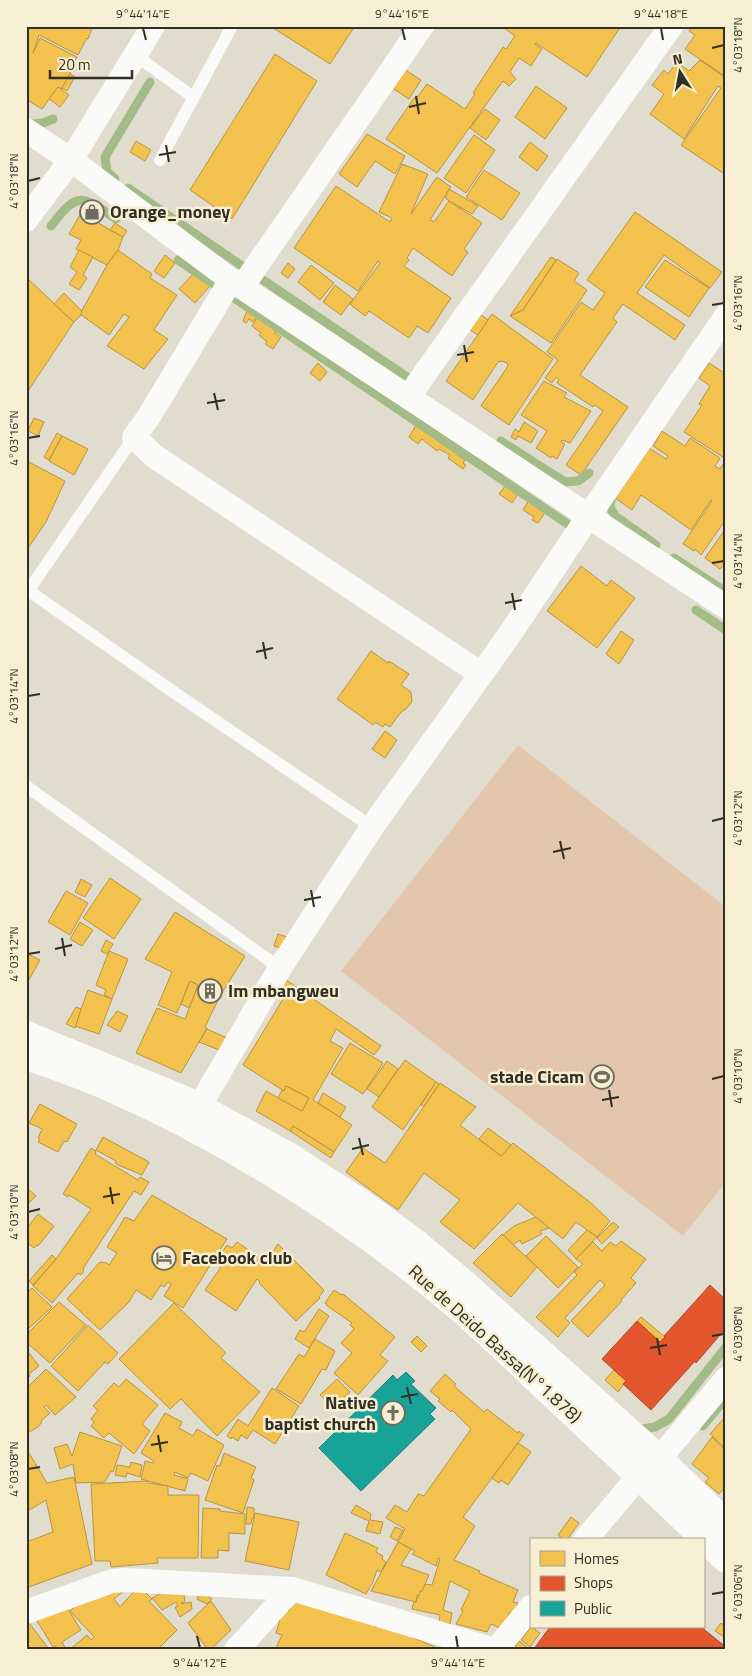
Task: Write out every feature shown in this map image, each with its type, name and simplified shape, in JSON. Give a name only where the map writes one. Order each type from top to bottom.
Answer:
[{"type":"main road","points":[[26,1035],[199,1107],[290,1157],[361,1204],[413,1241],[470,1288],[649,1467],[726,1524]]},
{"type":"main road","name":"Rue de Deido Bassa(N°1.878)","points":[[26,1056],[103,1085],[178,1120],[266,1170],[348,1223],[429,1282],[649,1467],[726,1559]]},
{"type":"street","points":[[26,220],[71,160],[153,26]]},
{"type":"street","points":[[422,26],[236,284],[134,438],[154,456],[481,674]]},
{"type":"street","points":[[409,396],[671,26]]},
{"type":"street","points":[[26,130],[71,160],[236,284],[409,396],[588,517],[726,607]]},
{"type":"street","points":[[199,1107],[280,968],[372,827],[512,631],[726,316]]},
{"type":"street","points":[[587,1538],[726,1379]]},
{"type":"street","points":[[26,1612],[112,1581],[126,1580],[292,1589],[496,1650],[530,1608]]},
{"type":"street","points":[[236,1650],[292,1589]]},
{"type":"lane","points":[[160,160],[232,26]]},
{"type":"lane","points":[[136,55],[193,98]]},
{"type":"lane","points":[[134,438],[27,592],[372,827]]},
{"type":"lane","points":[[26,786],[280,968]]},
{"type":"shaded area","name":"stade Cicam","points":[[518,745],[726,907],[726,1182],[683,1236],[341,971]]},
{"type":"building: Homes","points":[[26,26],[93,26],[88,39],[78,55],[39,35],[33,53],[40,38],[77,57],[62,89],[58,87],[42,109],[26,99]]},
{"type":"building: Homes","points":[[270,26],[355,26],[330,64]]},
{"type":"building: Homes","points":[[501,26],[621,26],[587,77],[536,43],[542,49],[531,66],[519,58],[510,72],[516,79],[509,86],[503,81],[437,173],[386,139],[414,98],[416,99],[427,84],[465,109],[475,94],[473,93],[503,47],[506,49],[515,36]]},
{"type":"building: Homes","points":[[693,26],[726,26],[726,77],[685,49],[695,35],[689,31]]},
{"type":"building: Homes","points":[[275,54],[317,81],[232,219],[190,190]]},
{"type":"building: Homes","points":[[700,60],[726,78],[726,175],[681,145],[721,88],[718,86],[684,139],[650,114],[664,94],[652,85],[664,70],[668,74],[677,62],[689,71]]},
{"type":"building: Homes","points":[[404,69],[421,80],[409,99],[392,88]]},
{"type":"building: Homes","points":[[70,74],[75,77],[67,91],[62,88]]},
{"type":"building: Homes","points":[[536,86],[567,108],[545,139],[515,117]]},
{"type":"building: Homes","points":[[58,87],[69,95],[60,107],[49,99]]},
{"type":"building: Homes","points":[[485,109],[500,120],[486,140],[470,128]]},
{"type":"building: Homes","points":[[367,134],[405,156],[395,174],[375,161],[357,187],[339,174]]},
{"type":"building: Homes","points":[[474,135],[495,150],[466,193],[444,178]]},
{"type":"building: Homes","points":[[136,141],[151,150],[145,161],[130,152]]},
{"type":"building: Homes","points":[[530,142],[548,156],[537,171],[519,157]]},
{"type":"building: Homes","points":[[402,164],[428,174],[411,214],[437,177],[451,187],[430,220],[434,222],[449,201],[482,223],[464,249],[468,252],[452,276],[413,248],[407,258],[409,260],[404,266],[451,298],[428,333],[417,326],[409,338],[369,311],[365,316],[350,304],[380,263],[378,261],[358,291],[294,248],[336,186],[390,222],[392,218],[379,212]]},
{"type":"building: Homes","points":[[484,170],[520,193],[502,220],[466,197]]},
{"type":"building: Homes","points":[[449,189],[478,206],[472,214],[446,199],[445,197]]},
{"type":"building: Homes","points":[[635,212],[722,272],[710,288],[664,255],[637,293],[685,325],[675,340],[623,304],[613,318],[617,322],[580,375],[628,407],[581,475],[566,465],[603,411],[595,405],[593,407],[557,383],[559,379],[556,377],[552,383],[545,378],[558,360],[547,352],[581,302],[593,310],[605,293],[587,280]]},
{"type":"building: Homes","points":[[81,213],[123,237],[118,250],[107,265],[76,249],[81,240],[69,234]]},
{"type":"building: Homes","points":[[115,223],[127,231],[123,237],[110,230]]},
{"type":"building: Homes","points":[[79,250],[93,257],[83,275],[87,278],[79,290],[69,284],[77,272],[70,267]]},
{"type":"building: Homes","points":[[118,250],[152,274],[150,278],[177,295],[154,330],[168,339],[144,369],[107,346],[129,317],[124,314],[109,335],[80,314],[107,265]]},
{"type":"building: Homes","points":[[165,255],[175,263],[164,278],[154,271]]},
{"type":"building: Homes","points":[[551,257],[556,260],[523,310],[510,316]]},
{"type":"building: Homes","points":[[557,259],[579,273],[574,281],[587,290],[551,343],[510,316],[523,310]]},
{"type":"building: Homes","points":[[665,260],[709,288],[689,317],[645,287]]},
{"type":"building: Homes","points":[[288,263],[295,269],[288,278],[281,273]]},
{"type":"building: Homes","points":[[311,265],[334,283],[320,300],[298,282]]},
{"type":"building: Homes","points":[[194,273],[210,286],[195,303],[179,289]]},
{"type":"building: Homes","points":[[26,277],[74,322],[26,394]]},
{"type":"building: Homes","points":[[335,285],[353,299],[341,315],[323,302]]},
{"type":"building: Homes","points":[[64,293],[82,311],[81,315],[74,322],[54,304]]},
{"type":"building: Homes","points":[[248,308],[251,310],[252,308],[259,313],[253,322],[249,319],[246,323],[243,321]]},
{"type":"building: Homes","points":[[492,314],[553,359],[509,425],[481,406],[508,366],[507,363],[498,362],[473,400],[446,381]]},
{"type":"building: Homes","points":[[481,315],[488,320],[478,335],[470,330]]},
{"type":"building: Homes","points":[[258,316],[277,329],[275,333],[281,337],[273,349],[265,344],[267,342],[259,335],[261,333],[252,326]]},
{"type":"building: Homes","points":[[318,363],[327,372],[320,381],[310,373]]},
{"type":"building: Homes","points":[[709,363],[726,374],[726,459],[684,432],[702,405],[699,404],[710,386],[699,378]]},
{"type":"building: Homes","points":[[544,381],[567,393],[564,397],[591,411],[570,443],[562,440],[561,442],[565,444],[557,459],[552,456],[551,458],[536,448],[547,431],[521,415]]},
{"type":"building: Homes","points":[[34,418],[44,422],[38,436],[28,431]]},
{"type":"building: Homes","points":[[524,422],[538,431],[531,443],[518,436],[516,440],[511,437],[515,429],[519,432]]},
{"type":"building: Homes","points":[[416,425],[465,460],[463,463],[466,465],[463,469],[448,458],[450,455],[439,449],[437,451],[422,439],[418,444],[409,437]]},
{"type":"building: Homes","points":[[662,431],[685,446],[690,438],[720,458],[715,466],[720,469],[726,460],[726,513],[724,516],[726,519],[701,555],[695,549],[694,551],[683,544],[711,500],[691,530],[641,495],[632,510],[615,498],[649,448],[666,459],[668,456],[653,446]]},
{"type":"building: Homes","points":[[57,433],[62,436],[49,460],[44,457]]},
{"type":"building: Homes","points":[[62,436],[88,449],[74,475],[49,461]]},
{"type":"building: Homes","points":[[27,461],[65,481],[46,522],[26,551]]},
{"type":"building: Homes","points":[[506,485],[518,494],[512,503],[499,494]]},
{"type":"building: Homes","points":[[529,500],[546,511],[538,523],[532,520],[534,517],[523,510]]},
{"type":"building: Homes","points":[[726,528],[726,562],[720,569],[705,558]]},
{"type":"building: Homes","points":[[581,566],[607,586],[611,580],[635,598],[597,648],[547,611]]},
{"type":"building: Homes","points":[[621,631],[634,640],[619,664],[606,654]]},
{"type":"building: Homes","points":[[371,651],[409,674],[401,685],[411,692],[412,702],[401,712],[390,727],[385,724],[383,727],[375,722],[373,725],[337,699]]},
{"type":"building: Homes","points":[[385,731],[397,740],[385,758],[372,749]]},
{"type":"building: Homes","points":[[110,878],[141,899],[114,939],[83,918]]},
{"type":"building: Homes","points":[[81,879],[92,885],[85,897],[75,892]]},
{"type":"building: Homes","points":[[66,891],[88,903],[70,935],[48,922]]},
{"type":"building: Homes","name":"Im mbangweu","points":[[175,912],[245,956],[220,996],[205,1027],[207,1028],[181,1073],[136,1053],[157,1008],[185,1019],[198,985],[190,981],[177,1013],[158,1005],[172,972],[145,959]]},
{"type":"building: Homes","points":[[80,922],[93,930],[82,946],[70,939]]},
{"type":"building: Homes","points":[[278,934],[287,937],[284,949],[274,946]]},
{"type":"building: Homes","points":[[106,940],[113,944],[107,954],[101,951]]},
{"type":"building: Homes","points":[[109,951],[128,959],[112,999],[104,995],[106,990],[96,985]]},
{"type":"building: Homes","points":[[26,953],[40,960],[26,985]]},
{"type":"building: Homes","points":[[285,979],[381,1046],[374,1055],[336,1029],[330,1041],[343,1048],[313,1100],[352,1125],[334,1152],[293,1126],[290,1131],[256,1111],[266,1091],[302,1111],[309,1098],[286,1086],[284,1091],[243,1065],[283,999],[274,993]]},
{"type":"building: Homes","points":[[190,981],[198,985],[189,1008],[181,1004]]},
{"type":"building: Homes","points":[[88,990],[112,999],[99,1034],[75,1026]]},
{"type":"building: Homes","points":[[76,1007],[81,1009],[75,1028],[66,1024]]},
{"type":"building: Homes","points":[[117,1011],[128,1016],[120,1032],[107,1025]]},
{"type":"building: Homes","points":[[207,1029],[227,1038],[219,1050],[199,1042]]},
{"type":"building: Homes","points":[[350,1043],[383,1063],[363,1094],[331,1074]]},
{"type":"building: Homes","points":[[405,1060],[436,1082],[403,1130],[372,1107]]},
{"type":"building: Homes","points":[[387,1061],[398,1069],[379,1097],[367,1089]]},
{"type":"building: Homes","points":[[436,1082],[439,1084],[424,1107],[421,1105]]},
{"type":"building: Homes","points":[[440,1083],[476,1107],[460,1125],[501,1156],[513,1143],[591,1203],[610,1221],[597,1237],[576,1222],[563,1239],[518,1203],[474,1249],[440,1222],[460,1200],[424,1173],[398,1210],[346,1172],[363,1148],[385,1163]]},
{"type":"building: Homes","points":[[286,1086],[309,1098],[302,1111],[278,1098]]},
{"type":"building: Homes","points":[[323,1093],[346,1107],[340,1117],[318,1103]]},
{"type":"building: Homes","points":[[40,1104],[77,1124],[67,1142],[64,1141],[58,1152],[38,1142],[42,1129],[29,1123]]},
{"type":"building: Homes","points":[[293,1126],[334,1152],[331,1158],[290,1131]]},
{"type":"building: Homes","points":[[488,1128],[511,1145],[501,1156],[479,1139]]},
{"type":"building: Homes","points":[[103,1137],[149,1162],[142,1175],[118,1165],[115,1163],[116,1161],[96,1150]]},
{"type":"building: Homes","points":[[91,1148],[96,1151],[95,1154],[138,1180],[140,1177],[149,1182],[141,1195],[134,1191],[84,1267],[83,1273],[80,1275],[78,1273],[52,1303],[33,1286],[56,1259],[91,1209],[69,1195],[68,1197],[63,1194]]},
{"type":"building: Homes","points":[[26,1187],[36,1196],[26,1206]]},
{"type":"building: Homes","name":"Facebook club","points":[[152,1195],[227,1239],[183,1308],[164,1296],[171,1284],[168,1282],[164,1287],[161,1285],[151,1300],[136,1290],[129,1302],[100,1330],[67,1299],[100,1262],[109,1265],[117,1253],[107,1247],[125,1217],[134,1221]]},
{"type":"building: Homes","points":[[38,1214],[54,1226],[38,1246],[34,1248],[26,1242],[26,1229]]},
{"type":"building: Homes","points":[[536,1217],[549,1228],[540,1231],[542,1234],[522,1244],[520,1240],[513,1245],[503,1235],[514,1226]]},
{"type":"building: Homes","points":[[613,1222],[619,1227],[602,1244],[597,1238]]},
{"type":"building: Homes","points":[[587,1230],[597,1237],[576,1259],[568,1250]]},
{"type":"building: Homes","points":[[502,1234],[537,1267],[511,1297],[473,1263]]},
{"type":"building: Homes","points":[[546,1236],[578,1267],[558,1288],[526,1256]]},
{"type":"building: Homes","points":[[621,1241],[646,1259],[631,1278],[636,1283],[588,1337],[571,1321],[605,1285],[600,1280],[565,1318],[570,1323],[558,1337],[536,1317],[577,1275],[574,1272],[583,1264],[576,1259],[593,1242],[602,1251],[610,1242],[616,1246]]},
{"type":"building: Homes","points":[[237,1242],[266,1262],[278,1244],[324,1290],[320,1298],[296,1321],[257,1279],[236,1311],[205,1290],[221,1267],[215,1263],[227,1245],[232,1248]]},
{"type":"building: Homes","points":[[52,1255],[56,1259],[33,1285],[29,1281]]},
{"type":"building: Homes","points":[[26,1287],[29,1291],[32,1288],[52,1307],[26,1331]]},
{"type":"building: Homes","points":[[334,1290],[343,1294],[395,1337],[380,1355],[388,1361],[358,1395],[334,1373],[352,1353],[341,1343],[354,1329],[350,1325],[352,1323],[326,1305],[325,1303]]},
{"type":"building: Homes","points":[[59,1302],[86,1325],[50,1363],[26,1342],[26,1335]]},
{"type":"building: Homes","points":[[174,1303],[226,1353],[221,1358],[260,1392],[217,1436],[181,1399],[170,1409],[119,1359]]},
{"type":"building: Homes","points":[[319,1309],[329,1316],[309,1348],[295,1339],[300,1330],[304,1332]]},
{"type":"building: Homes","points":[[641,1317],[665,1337],[660,1342],[637,1321]]},
{"type":"building: Homes","points":[[88,1325],[118,1353],[108,1364],[105,1362],[78,1391],[51,1366]]},
{"type":"building: Homes","points":[[417,1336],[427,1346],[421,1352],[411,1342]]},
{"type":"building: Homes","points":[[315,1339],[335,1351],[326,1370],[322,1369],[301,1404],[276,1389],[299,1354],[304,1357]]},
{"type":"building: Homes","points":[[26,1349],[39,1366],[26,1379]]},
{"type":"building: Homes","points":[[46,1369],[76,1397],[55,1415],[46,1405],[44,1407],[50,1413],[41,1421],[38,1427],[29,1432],[26,1429],[26,1389]]},
{"type":"building: Homes","points":[[614,1370],[626,1381],[618,1392],[605,1380]]},
{"type":"building: Homes","points":[[445,1374],[456,1384],[454,1386],[484,1412],[487,1409],[518,1433],[519,1431],[524,1435],[463,1517],[475,1526],[454,1560],[518,1590],[513,1602],[518,1603],[513,1614],[510,1612],[502,1629],[491,1624],[487,1632],[456,1624],[470,1591],[450,1581],[443,1610],[452,1613],[450,1624],[439,1622],[440,1615],[412,1609],[414,1601],[416,1602],[424,1584],[432,1585],[440,1559],[438,1558],[436,1566],[412,1554],[415,1551],[398,1542],[405,1529],[386,1518],[395,1505],[407,1512],[418,1494],[424,1496],[471,1429],[452,1410],[451,1412],[438,1401],[440,1399],[430,1391]]},
{"type":"building: Homes","points":[[126,1379],[158,1405],[142,1424],[150,1431],[134,1454],[109,1433],[104,1438],[91,1426],[94,1422],[91,1419],[98,1410],[93,1406],[114,1383],[119,1387]]},
{"type":"building: Homes","points":[[337,1379],[350,1392],[333,1408],[320,1395]]},
{"type":"building: Homes","points":[[272,1388],[299,1406],[275,1444],[253,1430],[247,1439],[241,1435],[238,1441],[227,1436],[238,1419],[248,1426]]},
{"type":"building: Homes","points":[[165,1413],[182,1422],[179,1428],[193,1436],[197,1429],[224,1445],[208,1481],[191,1473],[188,1478],[175,1472],[174,1475],[188,1479],[185,1491],[141,1479],[145,1461],[153,1463],[154,1461],[141,1453]]},
{"type":"building: Homes","points":[[726,1416],[726,1449],[710,1434]]},
{"type":"building: Homes","points":[[80,1432],[122,1446],[113,1472],[111,1471],[105,1482],[76,1483],[73,1464],[60,1469],[54,1448],[67,1444],[72,1456]]},
{"type":"building: Homes","points":[[712,1437],[726,1451],[726,1486],[719,1494],[705,1482],[709,1478],[692,1464]]},
{"type":"building: Homes","points":[[518,1443],[531,1452],[508,1485],[501,1480],[499,1483],[492,1478]]},
{"type":"building: Homes","points":[[29,1453],[47,1483],[74,1477],[92,1564],[26,1588],[26,1542],[53,1532],[46,1500],[26,1512],[26,1454]]},
{"type":"building: Homes","points":[[224,1453],[256,1467],[251,1478],[254,1480],[243,1513],[205,1500],[217,1465],[220,1466]]},
{"type":"building: Homes","points":[[131,1462],[142,1465],[140,1477],[127,1473],[126,1477],[115,1475],[117,1465],[130,1467]]},
{"type":"building: Homes","points":[[147,1481],[148,1483],[168,1486],[168,1495],[199,1495],[198,1558],[157,1558],[158,1563],[111,1567],[110,1561],[95,1561],[91,1484]]},
{"type":"building: Homes","points":[[356,1505],[371,1514],[370,1520],[383,1522],[380,1534],[366,1531],[369,1521],[351,1513]]},
{"type":"building: Homes","points":[[247,1507],[254,1508],[254,1518],[252,1518],[251,1524],[246,1524]]},
{"type":"building: Homes","points":[[203,1508],[245,1514],[245,1534],[229,1533],[229,1551],[218,1550],[218,1558],[201,1558]]},
{"type":"building: Homes","points":[[255,1513],[299,1522],[289,1570],[245,1561]]},
{"type":"building: Homes","points":[[571,1517],[579,1523],[568,1538],[562,1538],[558,1535]]},
{"type":"building: Homes","points":[[395,1527],[403,1530],[397,1541],[390,1537]]},
{"type":"building: Homes","points":[[345,1533],[378,1548],[376,1552],[383,1556],[382,1559],[386,1562],[381,1572],[377,1570],[366,1594],[326,1575]]},
{"type":"building: Homes","points":[[398,1542],[411,1549],[401,1565],[429,1575],[419,1596],[417,1595],[416,1602],[371,1591]]},
{"type":"building: Homes","points":[[139,1586],[152,1599],[149,1601],[177,1630],[157,1650],[69,1650],[87,1635],[91,1640],[94,1637],[70,1611],[94,1588],[125,1590],[114,1599],[120,1607]]},
{"type":"building: Homes","points":[[183,1587],[185,1602],[181,1603],[191,1602],[192,1609],[180,1617],[175,1607],[178,1606],[176,1602],[162,1610],[152,1598],[167,1590]]},
{"type":"building: Homes","points":[[200,1590],[212,1599],[207,1604],[197,1599]]},
{"type":"building: Homes","points":[[293,1597],[376,1624],[375,1627],[379,1623],[442,1650],[275,1650],[282,1635],[276,1633],[281,1616],[284,1609],[289,1611]]},
{"type":"building: Homes","points":[[63,1601],[81,1630],[62,1642],[66,1649],[57,1650],[55,1646],[53,1647],[34,1616]]},
{"type":"building: Homes","points":[[211,1601],[231,1630],[208,1650],[188,1623]]},
{"type":"building: Homes","points":[[27,1620],[48,1648],[46,1650],[26,1650]]},
{"type":"building: Homes","points":[[721,1623],[726,1627],[726,1635],[724,1637],[715,1631]]},
{"type":"building: Homes","points":[[530,1628],[540,1633],[530,1647],[521,1640]]},
{"type":"building: Homes","points":[[519,1641],[528,1648],[527,1650],[513,1650]]},
{"type":"building: Shops","points":[[710,1285],[726,1300],[726,1328],[651,1410],[623,1384],[626,1381],[602,1359],[637,1321],[660,1342]]},
{"type":"building: Shops","points":[[549,1628],[702,1628],[726,1647],[726,1650],[533,1650]]},
{"type":"building: Public","points":[[406,1372],[415,1381],[411,1384],[436,1408],[430,1414],[435,1419],[361,1491],[319,1448],[393,1375],[397,1380]]},
{"type":"waterway","points":[[115,179],[107,172],[105,157],[150,82]]},
{"type":"waterway","points":[[33,124],[53,119]]},
{"type":"waterway","points":[[128,188],[245,268]]},
{"type":"waterway","points":[[51,226],[68,207],[80,200],[95,205],[116,219]]},
{"type":"waterway","points":[[178,260],[569,525]]},
{"type":"waterway","points":[[260,278],[410,379]]},
{"type":"waterway","points":[[501,441],[565,482],[578,481],[589,473]]},
{"type":"waterway","points":[[612,495],[610,507],[615,516],[656,545]]},
{"type":"waterway","points":[[674,558],[726,592]]},
{"type":"waterway","points":[[696,610],[726,630]]},
{"type":"waterway","points":[[642,1429],[655,1427],[669,1419],[726,1347]]},
{"type":"waterway","points":[[703,1426],[726,1398]]},
{"type":"place","name":"Orange_money","points":[[92,212]]},
{"type":"place","name":"Im mbangweu","points":[[210,991]]},
{"type":"place","name":"stade Cicam","points":[[602,1077]]},
{"type":"place","name":"Facebook club","points":[[164,1258]]},
{"type":"place","name":"Native baptist church","points":[[393,1413]]}]
